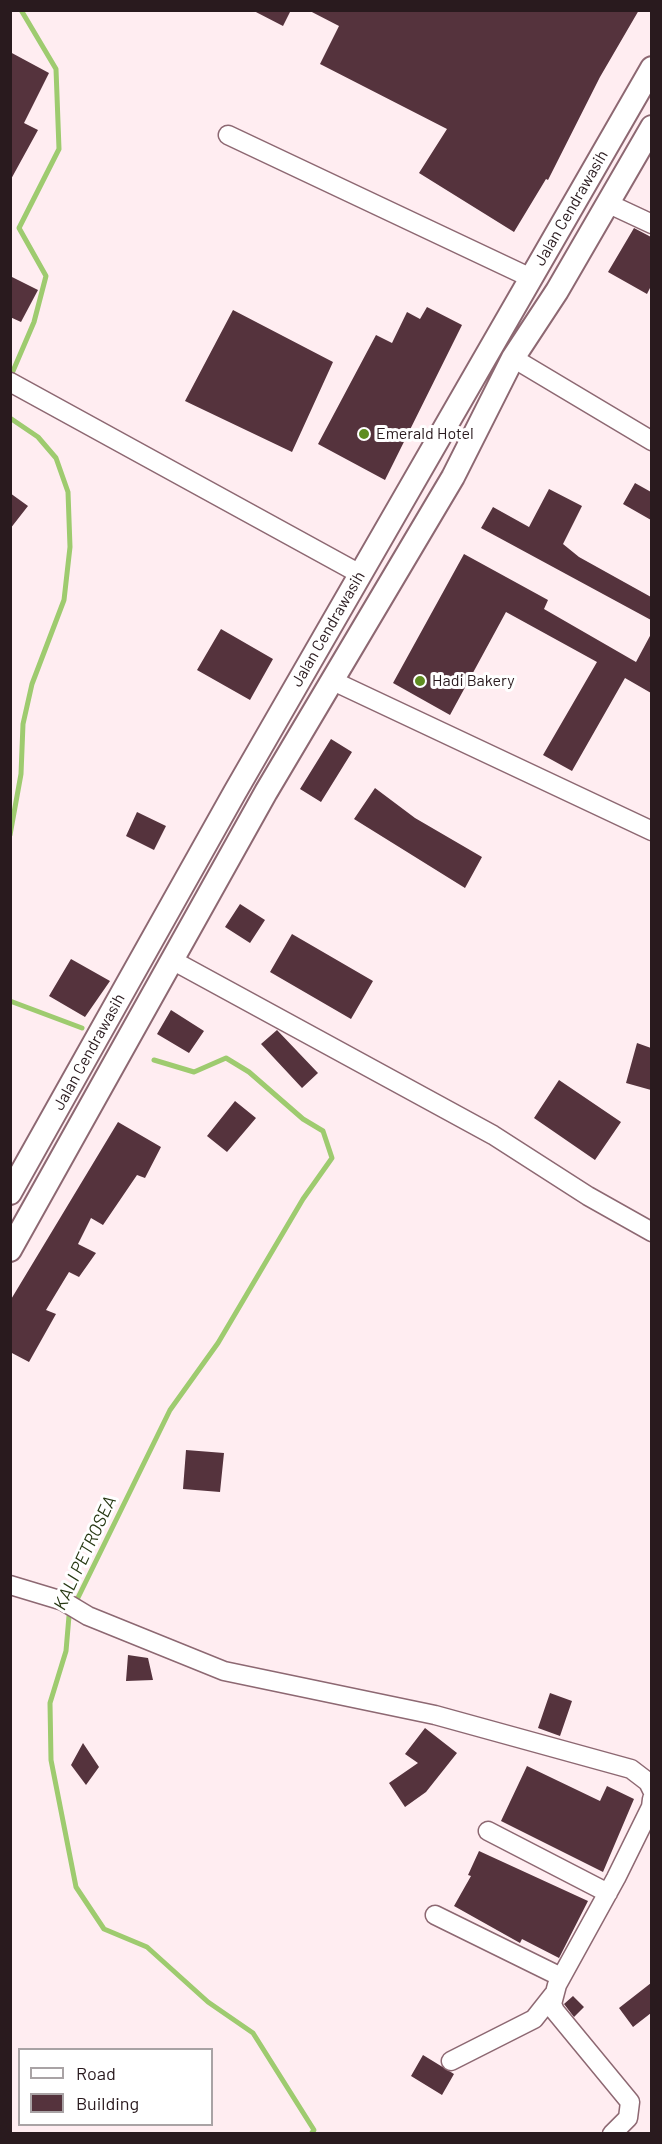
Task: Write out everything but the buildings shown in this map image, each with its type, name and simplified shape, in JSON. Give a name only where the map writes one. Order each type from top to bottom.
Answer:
[{"type":"main road","name":"Jalan Cendrawasih","points":[[10,1193],[360,574],[651,68]]},
{"type":"main road","name":"Jalan Cendrawasih","points":[[10,1250],[331,680],[453,477],[513,358],[557,291],[651,127]]},
{"type":"street","points":[[228,135],[531,278]]},
{"type":"street","points":[[607,203],[651,224]]},
{"type":"street","points":[[513,358],[651,441]]},
{"type":"street","points":[[10,382],[360,574]]},
{"type":"street","points":[[331,680],[651,831]]},
{"type":"street","points":[[172,960],[493,1135],[588,1196],[651,1232]]},
{"type":"street","points":[[10,1585],[63,1600],[88,1616],[224,1671],[435,1715],[631,1769],[648,1782],[651,1790]]},
{"type":"street","points":[[451,2061],[534,2019],[553,1995],[651,1807],[651,1798]]},
{"type":"street","points":[[488,1831],[608,1893]]},
{"type":"street","points":[[435,1916],[561,1977]]},
{"type":"street","points":[[553,1995],[552,2004],[555,2012],[630,2102],[628,2118],[612,2133]]},
{"type":"waterway","name":"KALI PETROSEA","points":[[10,378],[34,322],[46,276],[19,228],[59,149],[56,69],[21,10]]},
{"type":"waterway","name":"KALI PETROSEA","points":[[10,418],[38,437],[56,458],[68,492],[70,547],[64,600],[32,684],[23,724],[21,774],[10,835]]},
{"type":"waterway","name":"KALI PETROSEA","points":[[10,1001],[82,1028]]},
{"type":"waterway","name":"KALI PETROSEA","points":[[154,1060],[194,1072],[226,1058],[249,1072],[303,1119],[323,1131],[332,1158],[303,1199],[218,1343],[170,1410],[69,1616],[66,1651],[50,1703],[51,1760],[76,1887],[104,1929],[147,1947],[208,2002],[253,2033],[314,2130],[311,2134]]},
{"type":"place","name":"Emerald Hotel","points":[[364,434]]},
{"type":"place","name":"Hadi Bakery","points":[[420,681]]}]
